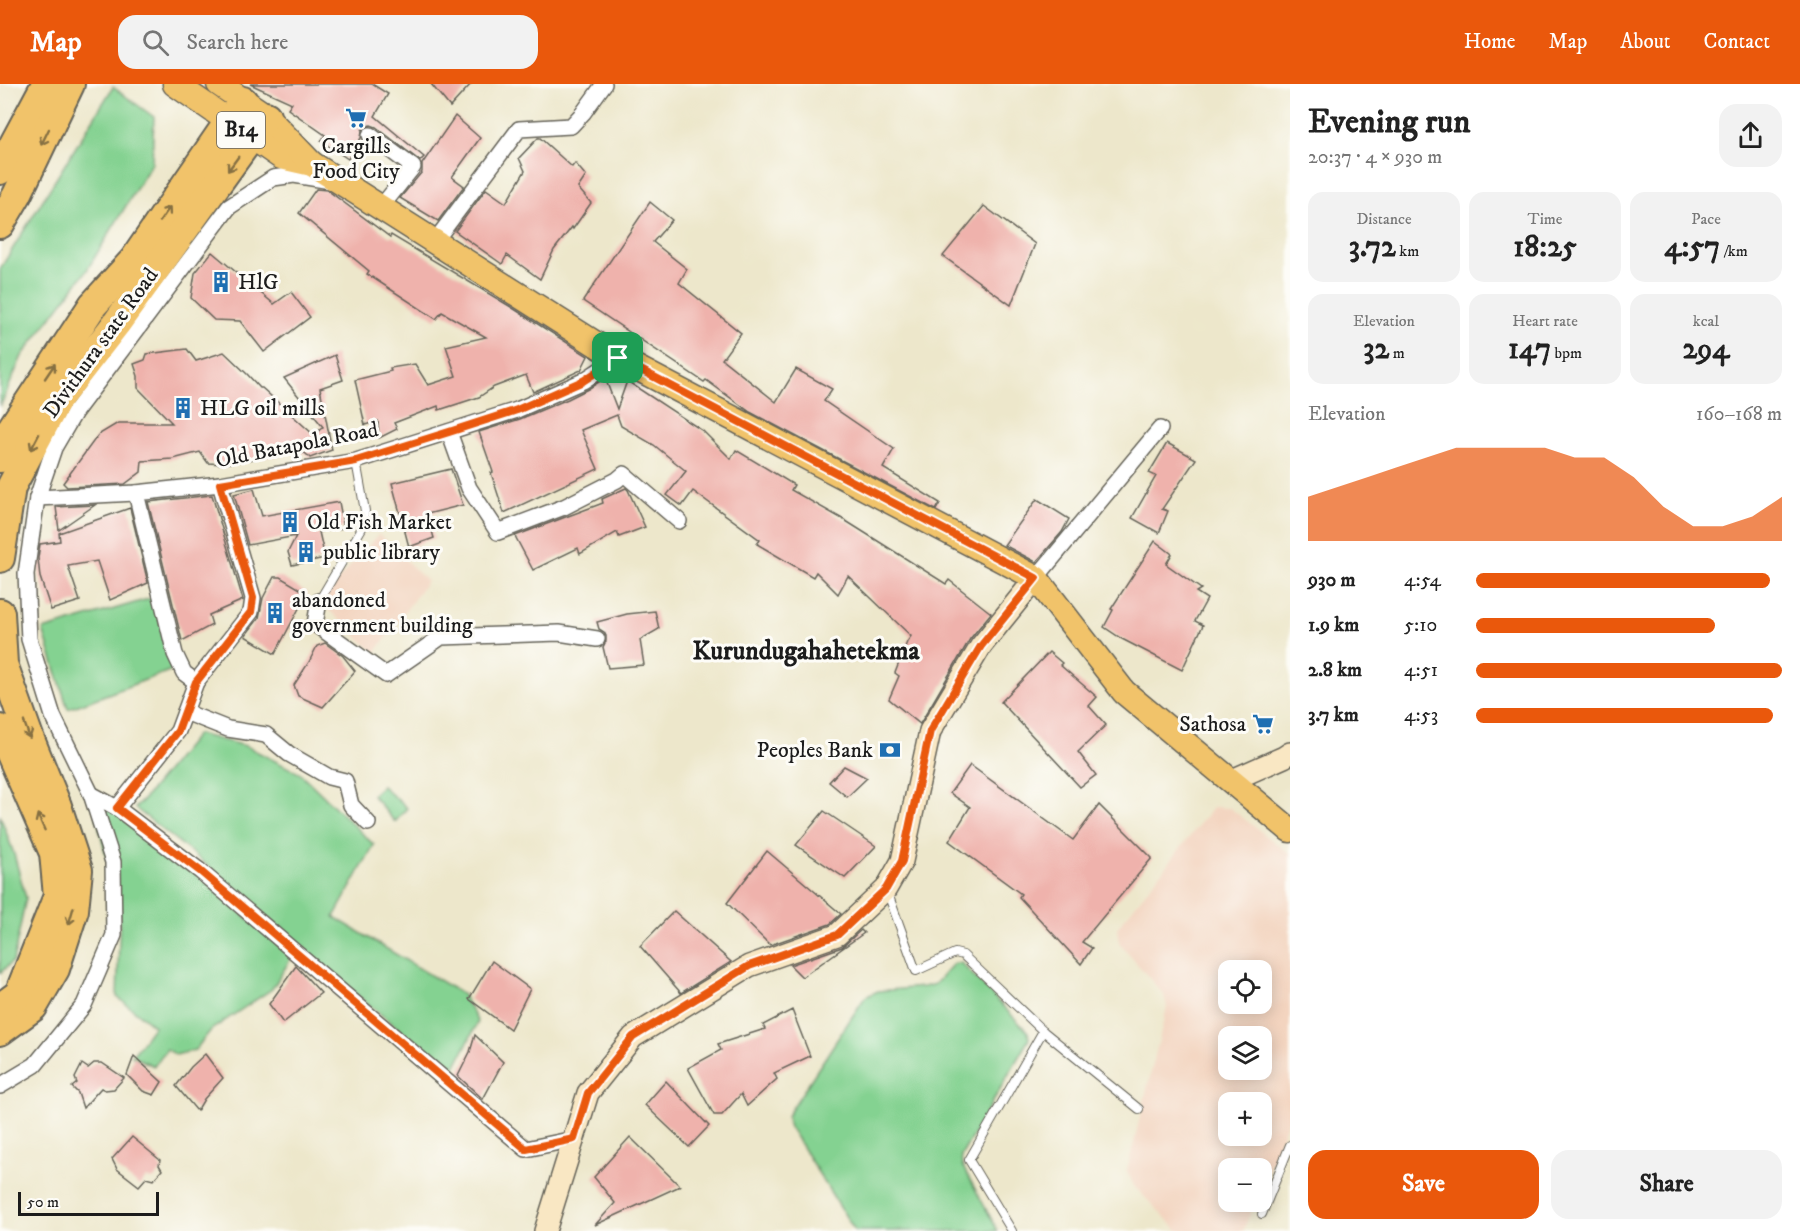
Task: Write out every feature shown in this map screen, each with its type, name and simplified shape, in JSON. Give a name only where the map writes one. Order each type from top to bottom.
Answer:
[{"type":"highway","points":[[0,170],[46,84]]},
{"type":"highway","points":[[0,224],[17,195],[70,84]]},
{"type":"highway","points":[[0,458],[10,431],[93,305],[134,260],[247,119]]},
{"type":"highway","points":[[0,558],[11,487],[57,400],[116,324],[247,119]]},
{"type":"highway","points":[[0,613],[3,664],[57,806],[78,870],[74,910],[54,969],[33,1007],[0,1031]]},
{"type":"highway","points":[[0,729],[54,854],[58,896],[19,994],[0,1008]]},
{"type":"main road","name":"B14","points":[[175,84],[247,119],[312,164],[618,358],[1036,578],[1124,692],[1290,830]]},
{"type":"main road","name":"B14","points":[[219,84],[247,119]]},
{"type":"street","points":[[435,241],[519,129],[570,126],[584,112],[604,84]]},
{"type":"street","points":[[370,135],[413,167],[381,207]]},
{"type":"street","name":"Divithura state Road","points":[[0,1086],[35,1065],[84,1005],[114,935],[113,862],[91,794],[53,716],[30,639],[26,574],[37,498],[54,448],[75,412],[229,207],[273,178],[294,175],[344,183]]},
{"type":"street","name":"Old Batapola Road","points":[[37,498],[136,493],[220,484],[356,461],[517,410],[583,381],[618,358]]},
{"type":"street","points":[[545,1231],[588,1093],[633,1037],[749,966],[837,935],[886,889],[902,861],[930,731],[981,646],[1160,429]]},
{"type":"street","points":[[449,432],[469,488],[498,531],[564,507],[617,480],[624,474],[679,522]]},
{"type":"street","points":[[117,808],[178,731],[196,682],[251,612],[253,598],[220,484]]},
{"type":"street","points":[[136,493],[175,654],[184,673],[196,682]]},
{"type":"street","points":[[319,601],[315,624],[386,675],[441,637],[559,633],[597,639]]},
{"type":"street","points":[[185,712],[228,729],[266,735],[289,754],[329,777],[345,781],[351,805],[368,823]]},
{"type":"street","points":[[1230,781],[1290,753]]},
{"type":"street","points":[[91,794],[117,808],[200,871],[526,1149],[574,1139]]},
{"type":"lane","points":[[319,601],[362,528],[365,511],[356,461]]},
{"type":"lane","points":[[886,889],[916,971],[955,953],[963,955],[1043,1031],[1139,1109]]},
{"type":"lane","points":[[1012,1231],[969,1160],[1043,1031]]},
{"type":"lane","points":[[1262,1214],[1290,1145]]},
{"type":"shaded area","points":[[379,534],[427,581],[375,653],[319,601]]},
{"type":"shaded area","points":[[1213,807],[1230,808],[1290,854],[1290,1116],[1272,1160],[1272,1158],[1218,1158],[1218,1212],[1251,1212],[1243,1231],[1178,1231],[1134,1186],[1127,1171],[1167,1007],[1164,995],[1119,943],[1117,928]]},
{"type":"green space","points":[[113,87],[154,117],[152,163],[87,270],[22,356],[0,407],[0,269]]},
{"type":"green space","points":[[155,597],[172,670],[68,709],[43,630]]},
{"type":"green space","points":[[197,734],[246,746],[301,774],[374,845],[334,917],[462,994],[478,1022],[453,1071],[446,1070],[328,972],[201,860],[135,808]]},
{"type":"green space","points":[[382,786],[407,808],[395,822],[372,795]]},
{"type":"green space","points":[[91,794],[139,824],[292,957],[272,989],[211,1030],[195,1050],[176,1055],[167,1049],[154,1066],[132,1056],[154,1026],[117,997],[120,913]]},
{"type":"green space","points":[[0,815],[26,898],[13,961],[0,973]]},
{"type":"green space","points":[[954,963],[961,963],[1028,1032],[1029,1039],[961,1156],[962,1165],[998,1231],[855,1231],[790,1128],[787,1116],[865,997],[878,991],[935,984]]},
{"type":"building","points":[[250,84],[372,84],[388,94],[375,116],[424,157],[420,161],[371,125],[362,130],[361,138],[348,159],[321,141],[325,135],[288,109],[292,103]]},
{"type":"building","points":[[431,84],[471,84],[450,107]]},
{"type":"building","points":[[455,116],[480,138],[452,177],[464,186],[438,221],[400,198],[422,172],[422,164]]},
{"type":"building","points":[[538,138],[572,167],[575,163],[586,176],[578,188],[591,203],[573,229],[572,227],[554,250],[540,279],[507,255],[502,264],[455,231],[486,189],[506,203],[525,171],[519,158]]},
{"type":"building","points":[[316,189],[327,190],[390,237],[391,235],[511,307],[588,356],[581,370],[533,392],[526,375],[494,387],[479,397],[439,410],[438,406],[394,423],[397,429],[379,438],[378,421],[365,425],[355,380],[391,371],[390,368],[415,364],[428,385],[456,376],[446,346],[486,337],[442,312],[436,319],[367,274],[369,271],[299,213]]},
{"type":"building","points":[[650,202],[672,220],[653,242],[687,269],[679,283],[741,333],[722,359],[776,402],[796,369],[832,389],[824,401],[894,449],[883,468],[940,503],[936,510],[750,412],[706,380],[704,382],[583,301]]},
{"type":"building","points":[[984,206],[1035,244],[1011,305],[943,256]]},
{"type":"building","points":[[212,252],[274,304],[291,292],[310,317],[264,352],[240,321],[214,320],[191,298],[195,273]]},
{"type":"building","points":[[187,349],[196,361],[224,352],[260,388],[314,435],[323,427],[284,378],[335,355],[343,380],[320,388],[332,450],[310,458],[305,453],[289,453],[224,464],[208,463],[200,452],[173,459],[142,461],[141,472],[125,484],[67,487],[63,483],[98,435],[118,423],[172,423],[138,388],[138,376],[134,364],[145,360],[147,354]]},
{"type":"building","points":[[605,378],[617,409],[627,381],[703,431],[731,459],[736,450],[794,485],[791,490],[846,521],[946,584],[949,580],[991,613],[970,639],[920,724],[889,699],[899,676],[895,673],[911,636],[848,576],[838,594],[816,572],[813,577],[757,544],[760,540],[693,491],[682,506],[667,495],[686,471],[654,445],[621,426],[617,415],[581,430],[598,469],[504,513],[479,432],[520,419],[568,399]]},
{"type":"building","points":[[1167,443],[1196,459],[1162,509],[1168,511],[1159,533],[1132,518],[1156,476],[1149,473]]},
{"type":"building","points":[[451,469],[463,505],[427,514],[434,538],[409,547],[392,483]]},
{"type":"building","points":[[626,488],[645,527],[619,537],[617,532],[580,554],[578,548],[533,570],[515,536],[603,503],[602,499]]},
{"type":"building","name":"Old Fish Market","points":[[254,489],[262,516],[339,502],[344,528],[319,532],[325,558],[292,565],[288,552],[296,536],[248,545],[234,494]]},
{"type":"building","points":[[212,495],[243,600],[209,615],[212,625],[182,641],[148,502]]},
{"type":"building","points":[[1037,499],[1069,519],[1062,532],[1036,562],[1004,545]]},
{"type":"building","points":[[95,505],[59,530],[56,507]]},
{"type":"building","points":[[130,508],[148,583],[110,600],[97,561],[68,566],[80,601],[51,610],[40,577],[38,558],[40,544],[60,541],[59,533]]},
{"type":"building","points":[[1155,541],[1172,554],[1166,564],[1201,589],[1196,592],[1207,599],[1195,621],[1203,625],[1182,670],[1122,639],[1104,627],[1113,610],[1111,609]]},
{"type":"building","name":"abandoned government building","points":[[274,577],[280,577],[307,593],[275,654],[245,636],[259,618],[263,598]]},
{"type":"building","points":[[655,611],[659,629],[640,640],[644,665],[608,668],[603,647],[606,636],[599,629],[597,622],[627,614]]},
{"type":"building","points":[[325,643],[343,656],[355,671],[323,707],[298,696],[294,685],[317,646]]},
{"type":"building","points":[[1049,652],[1062,663],[1060,665],[1097,697],[1089,706],[1106,725],[1078,752],[1096,775],[1080,787],[1001,702]]},
{"type":"building","points":[[970,765],[1073,840],[1099,805],[1152,858],[1082,942],[1092,948],[1081,964],[1019,897],[1021,894],[949,841],[970,807],[950,793]]},
{"type":"building","points":[[844,766],[867,778],[847,797],[829,782]]},
{"type":"building","points":[[824,811],[876,846],[845,878],[796,845]]},
{"type":"building","points":[[767,851],[841,914],[830,924],[770,945],[727,903]]},
{"type":"building","points":[[674,911],[731,962],[681,993],[640,946]]},
{"type":"building","points":[[861,930],[864,933],[802,977],[790,965],[842,947]]},
{"type":"building","points":[[492,961],[530,989],[510,1029],[469,999]]},
{"type":"building","points":[[296,966],[321,993],[283,1023],[269,1004]]},
{"type":"building","points":[[792,1010],[810,1056],[774,1073],[777,1079],[747,1106],[741,1094],[722,1115],[714,1115],[688,1068],[721,1050],[718,1044],[765,1029],[763,1025]]},
{"type":"building","points":[[475,1035],[503,1062],[483,1099],[458,1076],[470,1052]]},
{"type":"building","points":[[205,1054],[223,1078],[204,1099],[197,1111],[176,1086]]},
{"type":"building","points":[[134,1056],[162,1082],[154,1095],[143,1091],[127,1075]]},
{"type":"building","points":[[94,1063],[102,1063],[124,1078],[114,1089],[101,1088],[83,1108],[78,1093],[72,1087],[77,1083],[75,1078],[82,1064],[88,1068]]},
{"type":"building","points":[[666,1081],[709,1126],[689,1147],[645,1105]]},
{"type":"building","points":[[132,1137],[160,1160],[159,1165],[162,1170],[153,1180],[146,1178],[139,1186],[117,1169],[112,1159]]},
{"type":"building","points":[[630,1137],[680,1186],[595,1225],[615,1203],[594,1177]]},
{"type":"place","name":"Cargills Food City","points":[[356,118]]},
{"type":"place","name":"HlG","points":[[221,282]]},
{"type":"place","name":"HLG oil mills","points":[[183,408]]},
{"type":"place","name":"Old Fish Market","points":[[290,522]]},
{"type":"place","name":"public library","points":[[306,552]]},
{"type":"place","name":"abandoned government building","points":[[275,613]]},
{"type":"place","name":"Sathosa","points":[[1263,724]]},
{"type":"place","name":"Peoples Bank","points":[[890,750]]},
{"type":"district","name":"Kurundugahahetekma","points":[[806,651]]},
{"type":"route","points":[[618,358],[1036,578],[981,646],[930,731],[902,861],[886,889],[837,935],[749,966],[633,1037],[588,1093],[574,1139],[526,1149],[200,871],[117,808],[178,731],[196,682],[251,612],[253,598],[220,484],[356,461],[449,432],[517,410],[583,381],[618,358]]}]
